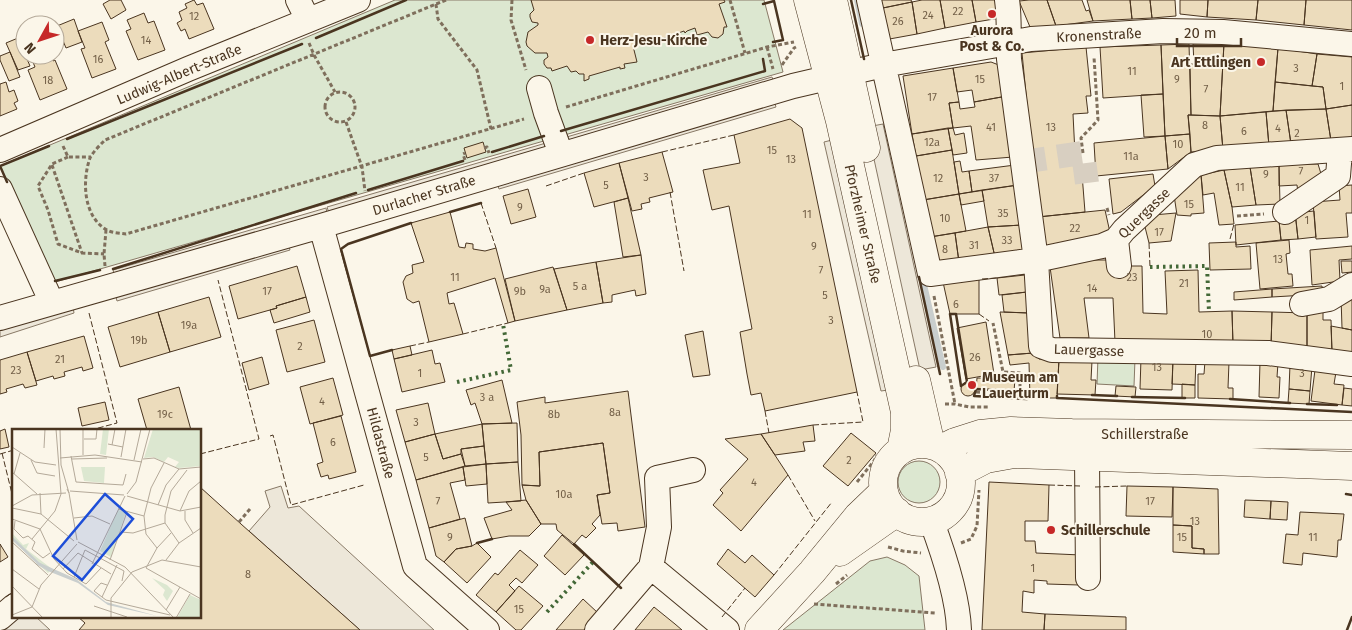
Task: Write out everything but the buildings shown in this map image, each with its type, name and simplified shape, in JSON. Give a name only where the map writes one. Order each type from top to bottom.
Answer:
[{"type":"main road","name":"Pforzheimer Straße","points":[[808,0],[839,76],[936,447]]},
{"type":"main road","name":"Pforzheimer Straße","points":[[833,0],[839,76],[905,412],[905,430],[890,448]]},
{"type":"main road","name":"Schillerstraße","points":[[936,447],[980,434],[1011,431],[1352,435]]},
{"type":"main road","points":[[916,444],[936,447],[953,459],[959,473],[959,492],[956,501],[942,516],[931,520],[919,521],[907,518],[890,502],[883,477],[890,460],[890,448],[916,444]]},
{"type":"main road","name":"Schillerstraße","points":[[959,473],[986,459],[1014,454],[1352,466]]},
{"type":"main road","points":[[758,630],[812,572],[890,502]]},
{"type":"street","name":"Ludwig-Albert-Straße","points":[[0,150],[303,10],[358,0]]},
{"type":"street","points":[[869,0],[930,274]]},
{"type":"street","name":"Lauergasse","points":[[1007,0],[1009,15],[1008,42],[1036,260],[1041,346],[1052,350],[1268,353],[1352,364]]},
{"type":"street","name":"Kronenstraße","points":[[839,76],[883,65],[1031,39],[1163,31],[1223,32],[1352,44]]},
{"type":"street","name":"Durlacher Straße","points":[[0,318],[321,226],[794,86],[839,76]]},
{"type":"street","points":[[539,88],[561,154]]},
{"type":"street","points":[[1285,212],[1338,176],[1346,150]]},
{"type":"street","name":"Quergasse","points":[[930,274],[1036,260],[1102,246],[1116,240],[1124,230],[1194,165],[1217,158],[1346,150]]},
{"type":"street","points":[[0,189],[52,303]]},
{"type":"street","name":"Hildastraße","points":[[321,226],[414,566],[488,630]]},
{"type":"street","points":[[1116,240],[1119,266]]},
{"type":"street","points":[[1302,304],[1329,299],[1352,285]]},
{"type":"street","points":[[1087,458],[1088,578]]},
{"type":"street","points":[[597,630],[651,568],[659,527],[657,478],[693,470]]},
{"type":"street","points":[[931,520],[942,550],[958,622]]},
{"type":"street","points":[[651,568],[727,630]]},
{"type":"street","points":[[0,618],[12,608]]},
{"type":"path","points":[[446,0],[105,140],[90,156],[85,180],[86,199],[94,218],[106,230],[126,234],[362,167],[745,53],[794,42]]},
{"type":"path","points":[[512,0],[511,20],[527,76],[539,88]]},
{"type":"path","points":[[730,0],[745,53]]},
{"type":"path","points":[[436,4],[438,19],[477,70],[491,129]]},
{"type":"path","points":[[1083,153],[1081,138],[1098,120],[1093,36]]},
{"type":"path","points":[[310,45],[335,93]]},
{"type":"path","points":[[767,47],[774,72]]},
{"type":"path","points":[[335,93],[346,93],[354,100],[356,105],[354,115],[346,122],[335,122],[326,115],[325,104],[327,99],[335,93]]},
{"type":"path","points":[[346,122],[362,167],[365,194],[370,211]]},
{"type":"path","points":[[55,126],[68,157]]},
{"type":"path","points":[[90,156],[68,157],[52,164],[38,186],[58,244],[82,253],[104,254]]},
{"type":"path","points":[[52,164],[82,253]]},
{"type":"path","points":[[1237,216],[1285,212]]},
{"type":"path","points":[[106,230],[104,254],[106,272]]},
{"type":"path","points":[[930,274],[955,404]]},
{"type":"path","points":[[976,392],[1020,395],[1020,373],[1003,372],[993,323]]},
{"type":"path","points":[[854,485],[874,461],[890,448]]},
{"type":"path","points":[[239,522],[250,509]]},
{"type":"path","points":[[811,603],[958,622]]},
{"type":"green space","points":[[395,0],[764,0],[783,72],[55,282],[0,166]]},
{"type":"green space","points":[[1098,357],[1135,359],[1134,386],[1097,384]]},
{"type":"green space","points":[[923,461],[931,464],[937,470],[940,482],[937,494],[931,500],[915,503],[907,500],[901,494],[898,478],[901,470],[907,464]]},
{"type":"green space","points":[[887,557],[905,565],[919,576],[925,630],[783,630],[870,561]]},
{"type":"shaded area","points":[[772,77],[774,83],[329,213],[327,207]]},
{"type":"shaded area","points":[[774,101],[776,107],[499,189],[497,183]]},
{"type":"shaded area","points":[[883,124],[936,367],[920,370],[867,127]]},
{"type":"shaded area","points":[[832,140],[888,390],[881,391],[824,142]]},
{"type":"shaded area","points":[[326,208],[327,213],[115,277],[113,270]]},
{"type":"shaded area","points":[[288,243],[290,250],[117,301],[115,293]]},
{"type":"shaded area","points":[[73,307],[74,313],[0,337],[0,330]]},
{"type":"shaded area","points":[[281,486],[288,508],[299,506],[434,630],[360,630],[249,531],[270,507],[265,491]]},
{"type":"shaded area","points":[[15,618],[37,618],[50,630],[0,630]]},
{"type":"waterway","points":[[857,0],[862,24]]},
{"type":"waterway","points":[[922,276],[943,367]]},
{"type":"tunnel","points":[[1022,162],[1083,153],[1087,183]]},
{"type":"hedge","points":[[1150,267],[1207,266],[1209,312]]},
{"type":"hedge","points":[[457,382],[511,370],[503,324]]},
{"type":"hedge","points":[[547,612],[593,562]]},
{"type":"fence","points":[[662,152],[734,135]]},
{"type":"fence","points":[[546,186],[584,173]]},
{"type":"fence","points":[[670,192],[684,271]]},
{"type":"fence","points":[[481,203],[496,248]]},
{"type":"fence","points":[[1230,239],[1234,224]]},
{"type":"fence","points":[[1149,243],[1150,267]]},
{"type":"fence","points":[[982,279],[997,278]]},
{"type":"fence","points":[[201,454],[259,439],[218,280]]},
{"type":"fence","points":[[89,313],[117,423],[95,429]]},
{"type":"fence","points":[[979,314],[989,321]]},
{"type":"fence","points":[[463,334],[508,323]]},
{"type":"fence","points":[[410,346],[429,342]]},
{"type":"fence","points":[[813,425],[863,422],[857,392]]},
{"type":"fence","points":[[765,411],[769,433]]},
{"type":"fence","points":[[270,436],[273,435],[291,505],[364,485]]},
{"type":"fence","points":[[0,454],[12,451]]},
{"type":"fence","points":[[2,453],[12,494]]},
{"type":"fence","points":[[788,475],[815,521]]},
{"type":"fence","points":[[1049,485],[1080,486]]},
{"type":"fence","points":[[1095,487],[1127,486]]},
{"type":"fence","points":[[774,575],[832,502]]},
{"type":"fence","points":[[722,617],[745,588]]},
{"type":"fence","points":[[6,597],[12,592]]},
{"type":"wall","points":[[316,38],[406,0]]},
{"type":"wall","points":[[851,0],[864,59]]},
{"type":"wall","points":[[763,4],[774,1],[783,40],[773,42]]},
{"type":"wall","points":[[67,139],[302,44]]},
{"type":"wall","points":[[561,131],[765,71],[763,59]]},
{"type":"wall","points":[[492,152],[544,136]]},
{"type":"wall","points":[[7,182],[0,166],[49,146]]},
{"type":"wall","points":[[368,190],[463,161]]},
{"type":"wall","points":[[113,269],[356,193]]},
{"type":"wall","points":[[450,212],[481,203]]},
{"type":"wall","points":[[392,350],[370,356],[341,249],[348,244],[411,223]]},
{"type":"wall","points":[[55,281],[100,270]]},
{"type":"wall","points":[[919,277],[940,374]]},
{"type":"wall","points":[[950,314],[956,314],[967,382],[961,386],[950,314]]},
{"type":"wall","points":[[976,389],[1027,392],[1027,399],[974,396],[976,389]]},
{"type":"wall","points":[[1092,395],[1117,396]]},
{"type":"wall","points":[[1057,396],[1057,398],[1352,412]]},
{"type":"wall","points":[[1132,397],[1185,398]]},
{"type":"wall","points":[[1230,399],[1290,403]]},
{"type":"wall","points":[[1307,404],[1337,405]]},
{"type":"wall","points":[[1346,494],[1352,495]]},
{"type":"wall","points":[[477,543],[492,539]]},
{"type":"wall","points":[[574,544],[621,588]]},
{"type":"wall","points":[[1347,630],[1352,617]]},
{"type":"place","name":"Aurora Post & Co.","points":[[992,14]]},
{"type":"place","name":"Herz-Jesu-Kirche","points":[[590,40]]},
{"type":"place","name":"Art Ettlingen","points":[[1261,62]]},
{"type":"place","name":"Museum am Lauerturm","points":[[972,385]]},
{"type":"place","name":"Schillerschule","points":[[1051,530]]}]
